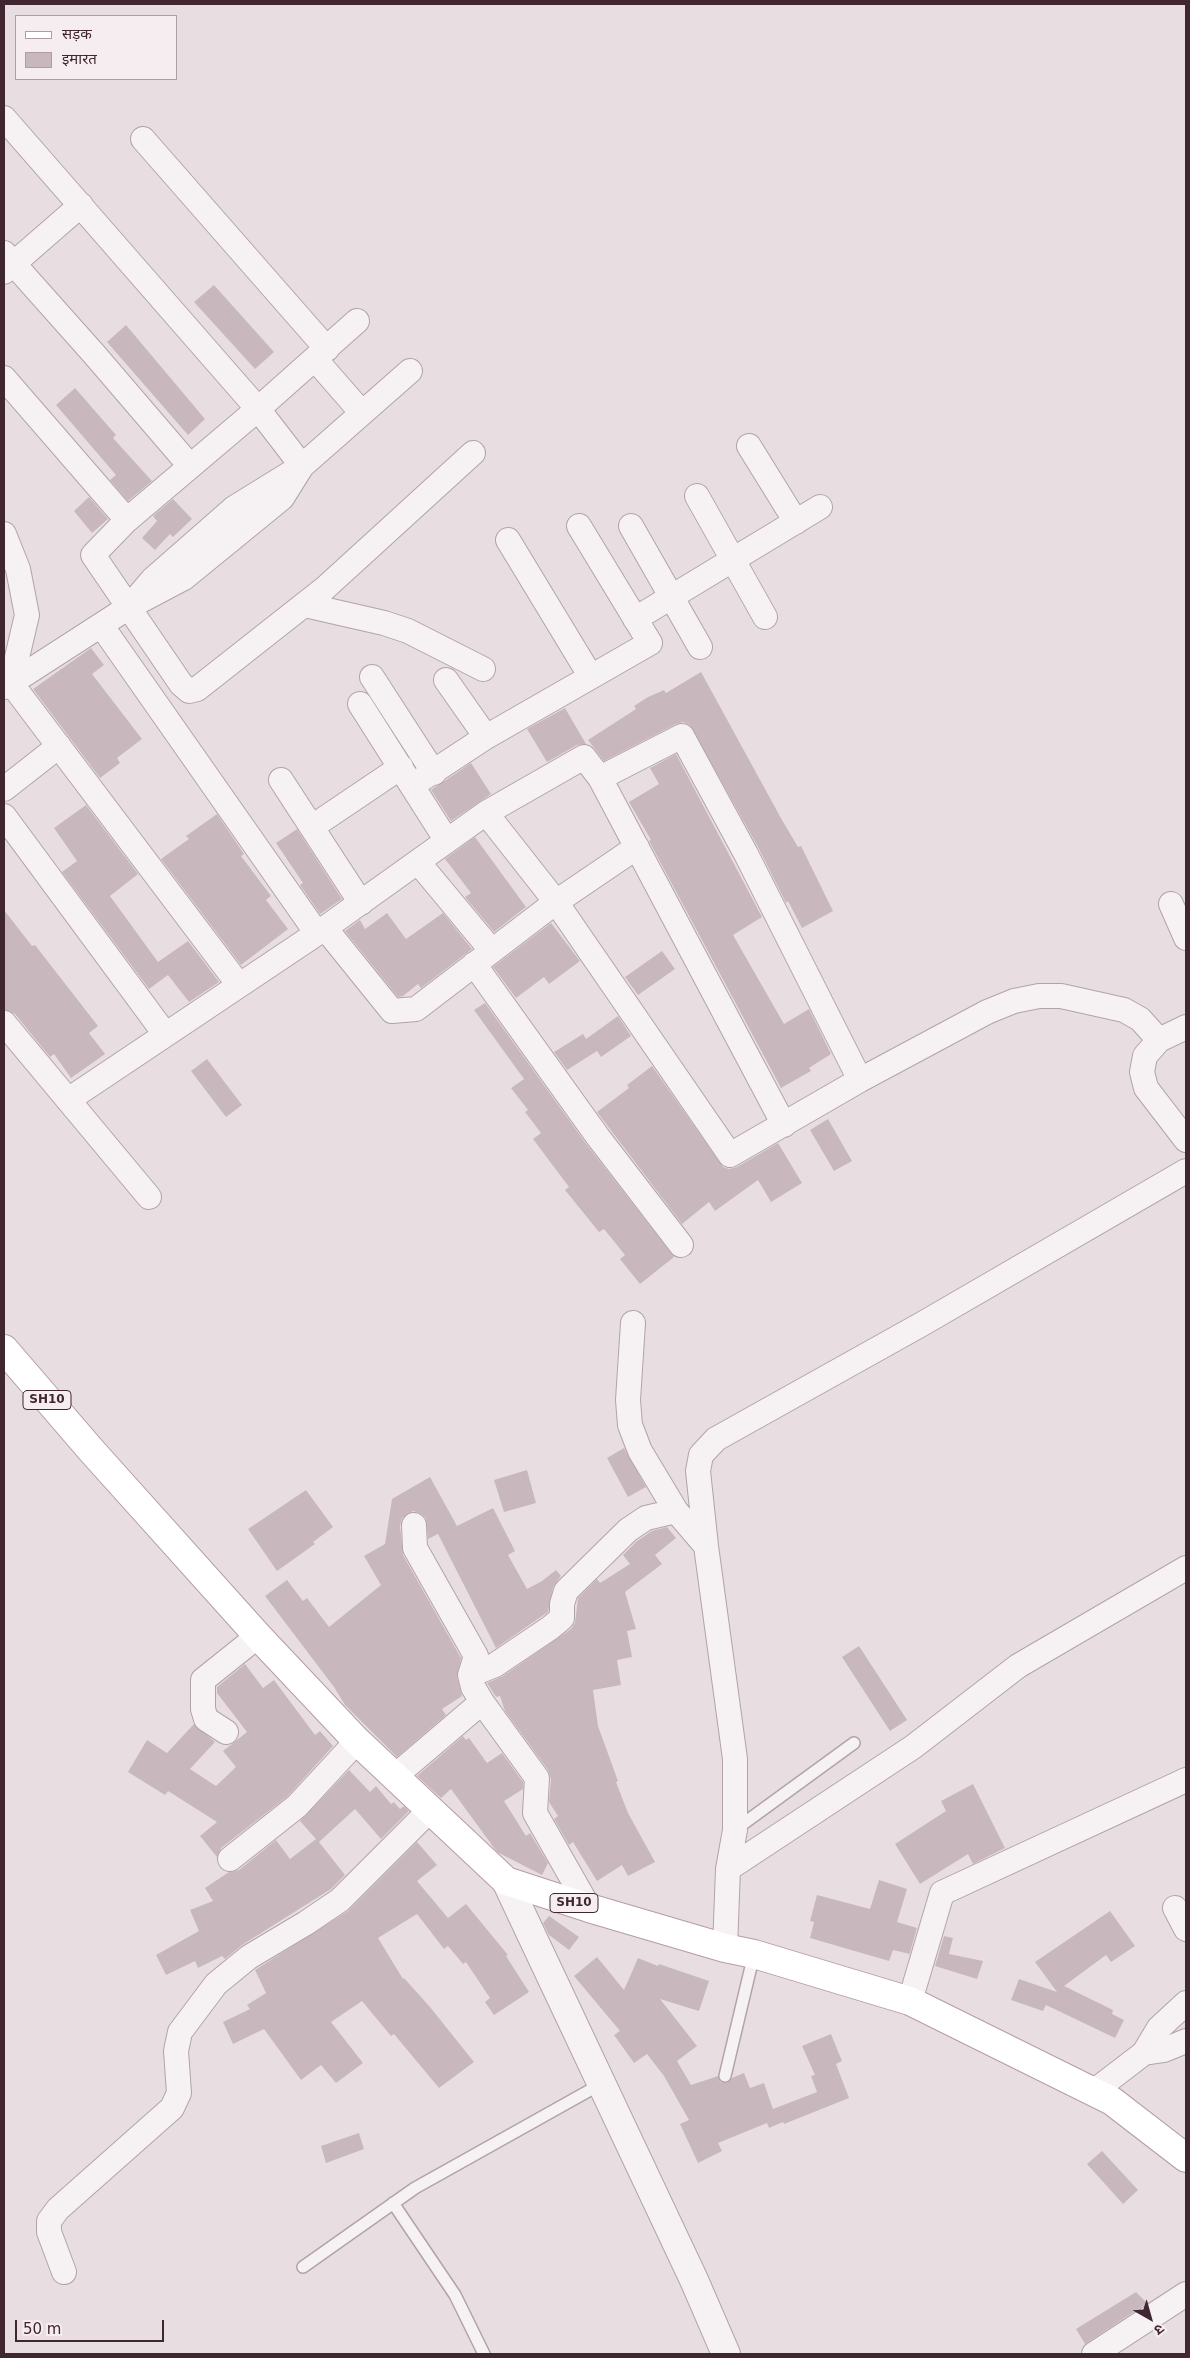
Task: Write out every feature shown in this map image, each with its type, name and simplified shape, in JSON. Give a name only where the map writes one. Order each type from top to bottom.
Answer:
[{"type":"main road","name":"SH10","points":[[4,1349],[91,1450],[258,1636],[357,1741],[429,1811],[506,1881],[589,1908],[724,1948],[754,1954],[910,2001],[1112,2101],[1186,2158]]},
{"type":"street","points":[[4,118],[258,409],[302,466]]},
{"type":"street","points":[[143,139],[321,354],[362,413]]},
{"type":"street","points":[[81,205],[7,263],[190,466]]},
{"type":"street","points":[[357,321],[258,409],[127,520],[93,555],[181,684],[189,691],[197,689],[324,590],[473,453]]},
{"type":"street","points":[[7,685],[129,607],[184,578],[282,498],[302,466],[410,371]]},
{"type":"street","points":[[4,378],[127,520]]},
{"type":"street","points":[[749,446],[796,522]]},
{"type":"street","points":[[697,496],[766,617]]},
{"type":"street","points":[[635,619],[820,507]]},
{"type":"street","points":[[312,827],[407,776],[434,772],[486,737],[650,643],[579,526]]},
{"type":"street","points":[[632,526],[700,647]]},
{"type":"street","points":[[4,534],[18,569],[28,615],[7,685]]},
{"type":"street","points":[[508,540],[591,677]]},
{"type":"street","points":[[305,605],[384,622],[408,630],[483,669]]},
{"type":"street","points":[[101,625],[320,930],[392,1011],[416,1009],[556,902],[636,847]]},
{"type":"street","points":[[372,677],[434,772]]},
{"type":"street","points":[[446,680],[486,737]]},
{"type":"street","points":[[7,685],[60,746],[239,985]]},
{"type":"street","points":[[360,704],[447,840]]},
{"type":"street","points":[[600,778],[682,736],[746,854],[860,1080]]},
{"type":"street","points":[[4,789],[60,746]]},
{"type":"street","points":[[68,1100],[361,903],[486,812],[584,757],[600,778],[784,1125]]},
{"type":"street","points":[[281,780],[361,903]]},
{"type":"street","points":[[486,812],[556,902],[730,1155],[860,1080],[987,1012],[1014,1001],[1039,996],[1061,996],[1124,1010],[1140,1019],[1159,1040]]},
{"type":"street","points":[[4,816],[165,1034]]},
{"type":"street","points":[[418,862],[483,958],[598,1137],[681,1245]]},
{"type":"street","points":[[1171,904],[1186,938]]},
{"type":"street","points":[[4,1022],[150,1197]]},
{"type":"street","points":[[1186,1027],[1159,1040],[1144,1056],[1142,1072],[1146,1088],[1186,1140]]},
{"type":"street","points":[[724,1948],[728,1868],[734,1830],[736,1759],[706,1546],[698,1471],[701,1455],[716,1439],[931,1319],[1186,1171]]},
{"type":"street","points":[[633,1323],[628,1400],[630,1425],[640,1450],[676,1511],[706,1546]]},
{"type":"street","points":[[470,1675],[496,1665],[562,1618],[562,1604],[566,1591],[628,1530],[646,1518],[676,1511]]},
{"type":"street","points":[[414,1525],[415,1548],[476,1656],[470,1675],[473,1688],[537,1778],[535,1813],[589,1908]]},
{"type":"street","points":[[728,1868],[913,1747],[1018,1666],[1186,1568]]},
{"type":"street","points":[[226,1732],[206,1719],[203,1709],[203,1680],[258,1636]]},
{"type":"street","points":[[394,1777],[482,1702]]},
{"type":"street","points":[[230,1859],[297,1806],[357,1741]]},
{"type":"street","points":[[910,2001],[942,1893],[1185,1783]]},
{"type":"street","points":[[64,2272],[49,2232],[49,2221],[58,2209],[172,2108],[178,2093],[176,2051],[180,2032],[216,1984],[249,1957],[340,1900],[429,1811]]},
{"type":"street","points":[[506,1881],[726,2354]]},
{"type":"street","points":[[1175,1908],[1186,1929]]},
{"type":"street","points":[[1093,2092],[1144,2052],[1159,2028],[1186,2003]]},
{"type":"street","points":[[1144,2052],[1164,2050],[1186,2041]]},
{"type":"street","points":[[1094,2354],[1186,2294]]},
{"type":"lane","points":[[734,1830],[854,1743]]},
{"type":"lane","points":[[725,2076],[754,1954]]},
{"type":"lane","points":[[303,2267],[393,2203],[454,2165],[601,2084]]},
{"type":"lane","points":[[393,2203],[455,2295],[484,2354]]},
{"type":"building","points":[[214,285],[274,352],[255,369],[194,302]]},
{"type":"building","points":[[126,325],[205,419],[188,435],[107,342]]},
{"type":"building","points":[[75,388],[116,435],[113,438],[152,481],[128,501],[110,480],[116,475],[56,405]]},
{"type":"building","points":[[89,497],[108,519],[92,533],[74,511]]},
{"type":"building","points":[[173,499],[192,519],[173,537],[170,534],[155,550],[142,538],[157,521],[153,516]]},
{"type":"building","points":[[91,648],[104,665],[92,674],[142,739],[117,758],[120,763],[100,778],[33,689]]},
{"type":"building","points":[[701,672],[782,820],[798,847],[801,846],[833,911],[802,928],[788,901],[786,903],[758,847],[690,725],[683,722],[676,724],[604,761],[588,740],[636,709],[634,706],[648,697],[664,690],[666,693]]},
{"type":"building","points":[[565,708],[586,744],[577,745],[547,762],[527,729]]},
{"type":"building","points":[[676,754],[762,917],[733,935],[784,1024],[809,1009],[831,1054],[809,1068],[811,1071],[781,1088],[649,841],[651,840],[629,802],[659,784],[650,768]]},
{"type":"building","points":[[471,763],[491,794],[451,821],[431,790]]},
{"type":"building","points":[[86,805],[138,874],[110,896],[158,962],[188,941],[219,982],[189,1002],[168,975],[149,989],[62,872],[77,861],[54,828]]},
{"type":"building","points":[[217,814],[244,854],[241,856],[271,896],[266,900],[288,929],[241,965],[161,859],[189,839],[186,836]]},
{"type":"building","points":[[297,829],[342,899],[320,914],[300,885],[303,883],[276,843]]},
{"type":"building","points":[[475,837],[526,907],[494,932],[465,897],[471,893],[445,859]]},
{"type":"building","points":[[4,910],[32,946],[35,945],[98,1026],[89,1033],[105,1054],[71,1078],[54,1054],[50,1057],[15,1014],[4,1010]]},
{"type":"building","points":[[387,913],[406,939],[443,913],[472,949],[421,988],[418,984],[403,996],[398,997],[345,931],[360,920],[365,929]]},
{"type":"building","points":[[551,923],[580,961],[549,984],[544,977],[516,998],[493,967]]},
{"type":"building","points":[[662,951],[675,969],[638,995],[625,977]]},
{"type":"building","points":[[485,1003],[587,1145],[674,1257],[640,1284],[620,1259],[625,1255],[604,1229],[599,1232],[565,1190],[569,1187],[533,1139],[541,1133],[525,1112],[528,1110],[511,1088],[524,1079],[474,1010]]},
{"type":"building","points":[[618,1016],[631,1036],[601,1057],[597,1051],[567,1070],[554,1052],[583,1034],[586,1039]]},
{"type":"building","points":[[207,1059],[242,1105],[226,1117],[191,1071]]},
{"type":"building","points":[[652,1066],[723,1167],[729,1169],[737,1167],[778,1143],[802,1183],[771,1202],[758,1180],[715,1211],[709,1202],[682,1224],[597,1112],[629,1088],[627,1085]]},
{"type":"building","points":[[828,1119],[852,1161],[834,1171],[810,1130]]},
{"type":"building","points":[[624,1448],[646,1487],[628,1497],[607,1458]]},
{"type":"building","points":[[527,1470],[536,1503],[504,1512],[494,1480]]},
{"type":"building","points":[[430,1477],[457,1526],[493,1508],[515,1551],[508,1555],[527,1589],[542,1581],[556,1570],[561,1576],[553,1587],[548,1612],[496,1648],[438,1534],[428,1539],[426,1518],[420,1513],[413,1511],[402,1518],[400,1526],[403,1555],[461,1658],[457,1677],[462,1696],[442,1709],[446,1715],[397,1757],[345,1705],[334,1687],[265,1596],[287,1580],[303,1601],[307,1598],[329,1627],[381,1585],[364,1556],[385,1544],[392,1499]]},
{"type":"building","points":[[306,1490],[333,1527],[313,1542],[315,1544],[277,1571],[248,1529]]},
{"type":"building","points":[[667,1527],[676,1538],[655,1555],[662,1564],[625,1592],[636,1629],[627,1631],[632,1657],[617,1660],[621,1685],[593,1690],[598,1726],[618,1781],[616,1782],[628,1813],[655,1862],[628,1876],[622,1865],[597,1881],[573,1842],[569,1845],[554,1819],[558,1816],[549,1802],[551,1779],[548,1770],[505,1711],[500,1696],[496,1697],[487,1683],[503,1676],[571,1629],[575,1623],[578,1598],[597,1579],[600,1583],[630,1564],[623,1555],[637,1541],[652,1531]]},
{"type":"building","points":[[859,1646],[907,1720],[890,1731],[842,1657]]},
{"type":"building","points":[[245,1664],[263,1688],[274,1680],[315,1735],[320,1731],[333,1746],[288,1796],[221,1848],[217,1857],[200,1836],[217,1822],[168,1791],[165,1795],[128,1772],[147,1740],[167,1753],[194,1724],[215,1742],[190,1769],[216,1786],[236,1767],[223,1751],[247,1732],[217,1693],[217,1687]]},
{"type":"building","points":[[463,1736],[466,1740],[469,1738],[487,1763],[502,1753],[523,1782],[523,1789],[504,1801],[526,1836],[530,1833],[548,1863],[542,1875],[497,1852],[451,1789],[441,1798],[417,1776]]},
{"type":"building","points":[[349,1770],[370,1792],[376,1786],[391,1804],[394,1802],[400,1809],[404,1806],[409,1811],[381,1839],[355,1809],[319,1842],[345,1875],[331,1889],[242,1945],[225,1959],[222,1956],[198,1968],[195,1961],[166,1975],[156,1955],[199,1931],[190,1910],[213,1901],[205,1888],[229,1872],[239,1870],[276,1840],[290,1859],[316,1839],[300,1821]]},
{"type":"building","points":[[973,1784],[1005,1848],[973,1864],[968,1854],[920,1884],[895,1844],[946,1811],[941,1801]]},
{"type":"building","points":[[417,1842],[437,1865],[417,1881],[448,1918],[466,1904],[508,1955],[506,1956],[529,1992],[494,2015],[485,2002],[490,1998],[466,1962],[463,1964],[448,1946],[444,1949],[417,1914],[378,1938],[403,1979],[430,2007],[474,2062],[439,2088],[394,2034],[391,2036],[362,2001],[331,2022],[363,2063],[336,2083],[321,2065],[301,2080],[264,2029],[233,2044],[223,2022],[250,2009],[247,2005],[266,1993],[255,1970],[348,1911]]},
{"type":"building","points":[[879,1880],[907,1889],[897,1922],[917,1928],[910,1954],[893,1950],[889,1961],[810,1938],[814,1922],[810,1921],[817,1895],[870,1909]]},
{"type":"building","points":[[1110,1911],[1135,1946],[1111,1962],[1106,1955],[1064,1986],[1113,2010],[1112,2014],[1124,2020],[1115,2038],[1046,2005],[1043,2011],[1011,2000],[1019,1979],[1057,1992],[1035,1962]]},
{"type":"building","points":[[549,1916],[579,1937],[569,1950],[549,1935],[543,1923]]},
{"type":"building","points":[[944,1936],[953,1938],[949,1954],[983,1961],[977,1979],[935,1966]]},
{"type":"building","points":[[597,1957],[624,1990],[638,1958],[709,1981],[699,2011],[660,1999],[697,2046],[677,2061],[691,2085],[718,2076],[720,2082],[727,2083],[732,2078],[744,2073],[750,2088],[764,2083],[773,2109],[817,2092],[811,2076],[815,2075],[802,2046],[831,2034],[842,2061],[836,2064],[849,2098],[784,2124],[783,2122],[769,2128],[767,2123],[718,2143],[722,2151],[698,2163],[680,2124],[689,2120],[664,2076],[647,2054],[634,2063],[614,2035],[620,2031],[574,1976]]},
{"type":"building","points":[[359,2133],[364,2149],[326,2163],[321,2146]]},
{"type":"building","points":[[1102,2151],[1138,2190],[1123,2204],[1087,2164]]},
{"type":"building","points":[[1136,2292],[1147,2303],[1085,2344],[1076,2329]]}]
